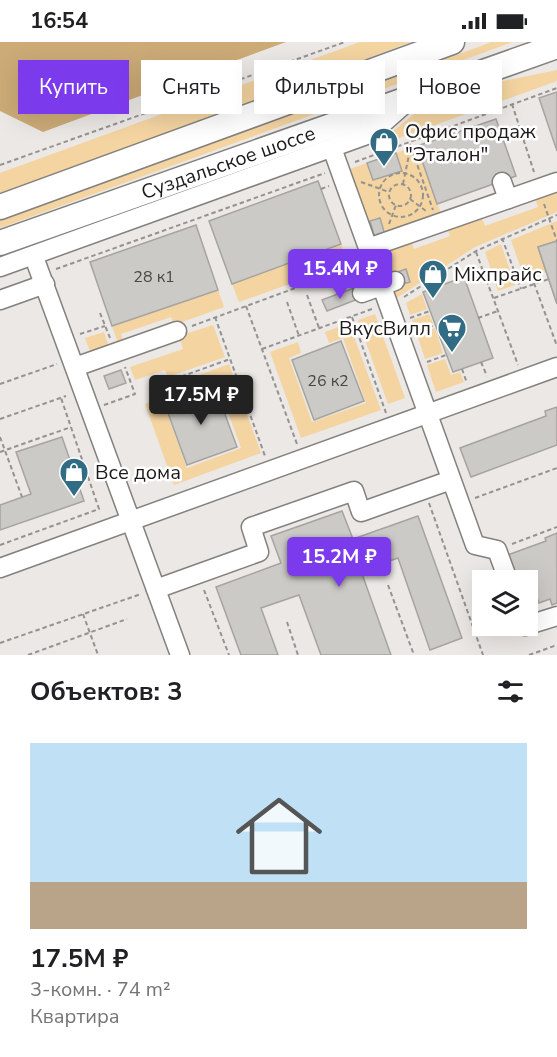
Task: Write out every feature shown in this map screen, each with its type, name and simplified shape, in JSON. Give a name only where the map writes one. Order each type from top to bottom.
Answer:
[{"type":"main road","name":"Суздальское шоссе","points":[[0,207],[452,42]]},
{"type":"main road","name":"Суздальское шоссе","points":[[502,65],[557,46]]},
{"type":"main road","name":"Суздальское шоссе","points":[[0,243],[397,101]]},
{"type":"street","points":[[0,267],[34,257],[372,133],[397,110]]},
{"type":"street","points":[[332,148],[336,176],[370,254],[388,283],[428,414],[475,545],[497,550],[504,570]]},
{"type":"street","points":[[502,182],[508,200]]},
{"type":"street","points":[[370,254],[557,182]]},
{"type":"street","points":[[34,257],[69,364],[90,410],[131,521],[152,590],[180,655]]},
{"type":"street","points":[[0,300],[43,279]]},
{"type":"street","points":[[362,293],[388,283]]},
{"type":"street","points":[[69,364],[115,352],[177,331]]},
{"type":"street","points":[[0,568],[557,368]]},
{"type":"street","points":[[152,590],[259,552],[251,527],[354,491],[361,512],[451,480]]},
{"type":"street","points":[[538,622],[557,616]]},
{"type":"path","points":[[0,165],[345,42]]},
{"type":"path","points":[[43,279],[336,176],[411,144],[557,88]]},
{"type":"path","points":[[403,184],[411,144]]},
{"type":"path","points":[[396,205],[389,198],[389,192],[393,186],[403,184],[409,188],[410,199],[436,218],[411,144]]},
{"type":"path","points":[[404,173],[417,180],[421,186],[422,200],[419,207],[404,217],[392,215],[382,207],[379,189],[386,178],[404,173]]},
{"type":"path","points":[[321,189],[336,176]]},
{"type":"path","points":[[360,181],[389,192]]},
{"type":"path","points":[[396,205],[405,204],[410,199]]},
{"type":"path","points":[[389,225],[396,205]]},
{"type":"path","points":[[403,298],[476,251],[557,215]]},
{"type":"path","points":[[502,238],[521,289]]},
{"type":"path","points":[[476,251],[518,365]]},
{"type":"path","points":[[177,331],[246,306],[370,254]]},
{"type":"path","points":[[494,298],[549,279]]},
{"type":"path","points":[[534,284],[557,346]]},
{"type":"path","points":[[307,295],[319,328]]},
{"type":"path","points":[[287,302],[299,336]]},
{"type":"path","points":[[246,306],[303,459]]},
{"type":"path","points":[[262,349],[378,307]]},
{"type":"path","points":[[401,321],[430,311]]},
{"type":"path","points":[[478,318],[499,311]]},
{"type":"path","points":[[100,313],[115,352]]},
{"type":"path","points":[[352,316],[391,427]]},
{"type":"path","points":[[215,317],[270,471]]},
{"type":"path","points":[[406,334],[435,325]]},
{"type":"path","points":[[78,335],[105,326]]},
{"type":"path","points":[[417,366],[446,355]]},
{"type":"path","points":[[163,388],[169,381],[230,360]]},
{"type":"path","points":[[481,362],[487,376]]},
{"type":"path","points":[[0,384],[69,364]]},
{"type":"path","points":[[462,369],[467,383]]},
{"type":"path","points":[[90,410],[135,394]]},
{"type":"path","points":[[0,419],[68,396]]},
{"type":"path","points":[[0,545],[99,509],[61,398]]},
{"type":"path","points":[[0,452],[71,427]]},
{"type":"path","points":[[0,437],[22,498]]},
{"type":"path","points":[[459,503],[557,468]]},
{"type":"path","points":[[424,489],[483,654],[476,655]]},
{"type":"path","points":[[497,550],[556,528],[557,533]]},
{"type":"path","points":[[198,574],[229,655]]},
{"type":"path","points":[[388,585],[414,655]]},
{"type":"path","points":[[0,643],[152,590]]},
{"type":"path","points":[[83,614],[98,655]]},
{"type":"path","points":[[28,655],[127,620]]},
{"type":"path","points":[[287,622],[298,655]]},
{"type":"path","points":[[529,655],[557,645]]},
{"type":"shaded area","points":[[0,42],[286,42],[237,60],[141,60],[141,96],[129,100],[129,60],[18,60],[18,114],[92,114],[43,132],[0,111]]},
{"type":"shaded area","points":[[360,42],[411,42],[363,60],[311,60]]},
{"type":"shaded area","points":[[492,42],[513,42],[463,60],[442,60]]},
{"type":"shaded area","points":[[557,70],[557,81],[502,101],[502,81]]},
{"type":"shaded area","points":[[397,76],[397,84],[385,88],[385,81]]},
{"type":"shaded area","points":[[254,81],[254,101],[242,106],[242,85]]},
{"type":"shaded area","points":[[162,114],[220,114],[0,193],[0,173]]},
{"type":"shaded area","points":[[293,114],[314,114],[0,228],[0,220]]},
{"type":"shaded area","points":[[414,114],[466,114],[374,147]]},
{"type":"shaded area","points":[[417,146],[442,216],[386,235],[380,219],[366,223],[347,170],[367,163],[373,180],[401,171],[396,153]]},
{"type":"shaded area","points":[[557,187],[557,212],[475,247],[395,299],[392,289],[409,282],[388,276],[377,247],[409,236],[414,249],[450,236],[445,222],[479,210],[485,226],[538,207],[534,195]]},
{"type":"shaded area","points":[[557,221],[557,241],[538,248],[546,272],[525,280],[511,240]]},
{"type":"shaded area","points":[[341,244],[348,263],[239,302],[232,284]]},
{"type":"shaded area","points":[[501,244],[515,285],[498,291],[485,252]]},
{"type":"shaded area","points":[[218,290],[224,307],[174,325],[171,317],[121,334],[123,341],[118,343],[112,326]]},
{"type":"shaded area","points":[[422,294],[427,309],[410,315],[406,303]]},
{"type":"shaded area","points":[[375,314],[405,398],[388,404],[358,320]]},
{"type":"shaded area","points":[[429,314],[433,323],[415,329],[412,320]]},
{"type":"shaded area","points":[[349,323],[381,410],[301,438],[270,352],[298,342],[301,353],[289,358],[312,422],[366,403],[343,338],[329,343],[325,332]]},
{"type":"shaded area","points":[[213,325],[225,357],[168,377],[165,370],[135,380],[130,367],[183,349],[179,336]]},
{"type":"shaded area","points":[[435,328],[443,353],[425,359],[417,334]]},
{"type":"shaded area","points":[[104,332],[110,350],[92,357],[85,338]]},
{"type":"shaded area","points":[[445,359],[451,375],[460,372],[464,382],[436,392],[427,365]]},
{"type":"shaded area","points":[[229,364],[261,453],[174,485],[145,404],[174,393],[177,400],[164,405],[187,468],[241,448],[217,382],[195,390],[191,378]]},
{"type":"building","points":[[557,92],[557,151],[539,98]]},
{"type":"building","points":[[496,119],[516,176],[437,204],[417,146]]},
{"type":"building","name":"Офис продаж \"Эталон\"","points":[[396,153],[402,171],[373,180],[367,163]]},
{"type":"building","points":[[318,181],[341,244],[232,284],[209,221]]},
{"type":"building","points":[[380,218],[385,235],[375,238],[370,221]]},
{"type":"building","points":[[196,225],[218,290],[112,326],[90,262]]},
{"type":"building","points":[[557,241],[557,304],[538,247]]},
{"type":"building","points":[[557,241],[557,304],[538,247]]},
{"type":"building","points":[[406,269],[410,282],[399,285],[395,273]]},
{"type":"building","points":[[464,277],[493,358],[453,372],[423,292]]},
{"type":"building","points":[[354,288],[358,299],[327,311],[322,300]]},
{"type":"building","points":[[341,341],[364,401],[314,420],[292,360]]},
{"type":"building","points":[[121,370],[126,383],[109,389],[104,376]]},
{"type":"building","points":[[215,387],[237,447],[187,465],[165,405]]},
{"type":"building","points":[[557,407],[557,445],[471,477],[460,448],[546,416],[545,411]]},
{"type":"building","points":[[62,437],[84,501],[0,530],[0,505],[31,494],[16,452]]},
{"type":"building","points":[[342,511],[353,539],[418,516],[462,638],[430,650],[398,558],[361,571],[391,655],[321,655],[299,595],[261,608],[278,655],[241,655],[216,587],[281,563],[271,536]]},
{"type":"building","points":[[557,533],[557,603],[552,605],[550,599],[539,603],[538,600],[538,570],[510,570],[505,556],[546,541],[545,538]]},
{"type":"place","name":"Офис продаж \"Эталон\"","points":[[384,168]]},
{"type":"place","name":"Mixпрайс","points":[[433,300]]},
{"type":"place","name":"ВкусВилл","points":[[452,354]]},
{"type":"place","name":"Все дома","points":[[74,498]]}]
